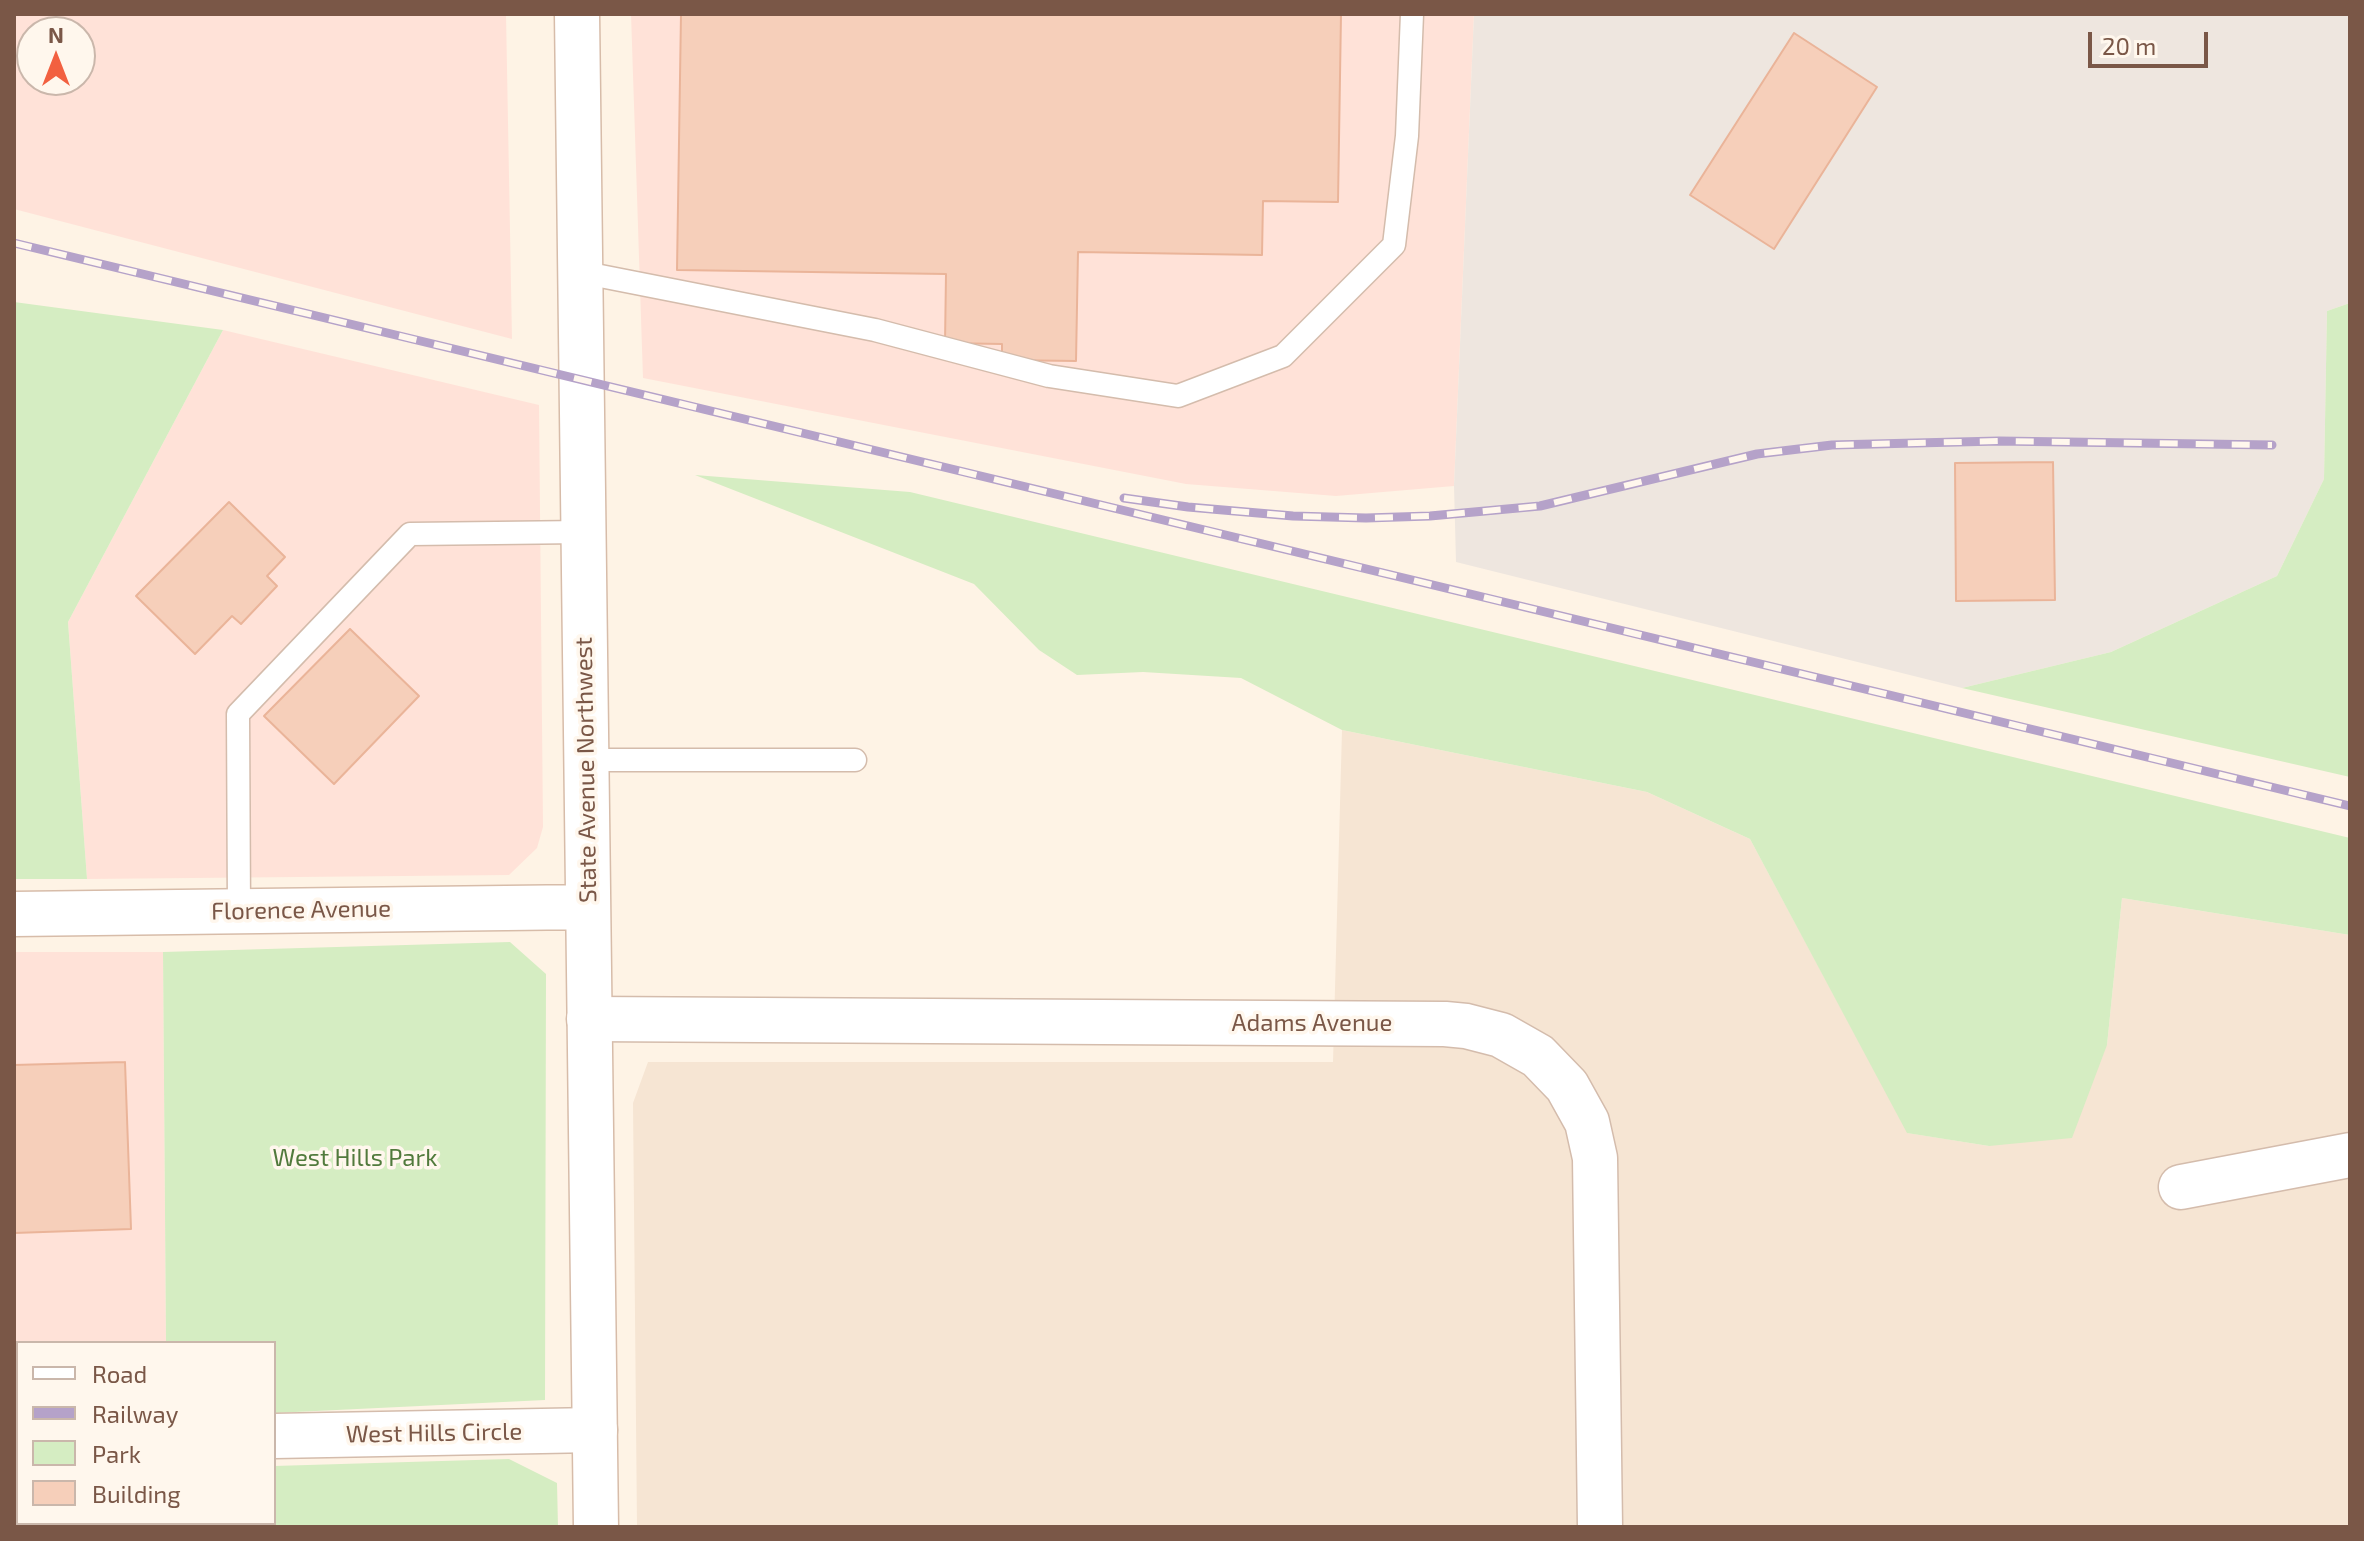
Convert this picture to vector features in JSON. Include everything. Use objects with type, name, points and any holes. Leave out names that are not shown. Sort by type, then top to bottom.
[{"type":"street","name":"State Avenue Northwest","points":[[577,14],[596,1527]]},
{"type":"street","name":"Florence Avenue","points":[[14,914],[588,907]]},
{"type":"street","name":"Adams Avenue","points":[[589,1019],[1445,1024],[1501,1035],[1538,1056],[1567,1086],[1587,1122],[1595,1158],[1600,1527]]},
{"type":"street","points":[[2181,1187],[2350,1155]]},
{"type":"street","name":"West Hills Circle","points":[[276,1436],[595,1430]]},
{"type":"lane","points":[[580,272],[875,330],[1049,376],[1178,396],[1283,356],[1394,245],[1407,136],[1412,14]]},
{"type":"lane","points":[[239,911],[238,714],[410,534],[583,532]]},
{"type":"lane","points":[[586,760],[855,760]]},
{"type":"shaded area","points":[[14,14],[506,14],[512,339],[14,209]]},
{"type":"shaded area","points":[[631,14],[1474,14],[1454,486],[1336,496],[1186,484],[643,378]]},
{"type":"shaded area","points":[[1474,14],[2350,14],[2350,303],[2327,311],[2324,479],[2277,576],[2111,652],[1962,688],[1456,562],[1454,486]]},
{"type":"shaded area","points":[[223,330],[539,405],[543,827],[537,848],[509,875],[87,879],[68,622]]},
{"type":"shaded area","points":[[1342,730],[1647,792],[1750,839],[1908,1133],[1989,1146],[2107,1045],[2122,898],[2350,935],[2350,1527],[637,1527],[633,1103],[648,1062],[1333,1062]]},
{"type":"shaded area","points":[[14,952],[163,952],[166,1341],[16,1341],[14,1408]]},
{"type":"green space","points":[[14,302],[223,330],[68,622],[87,879],[14,879]]},
{"type":"green space","points":[[2350,303],[2350,777],[1962,688],[2111,652],[2277,576],[2324,479],[2327,311]]},
{"type":"green space","points":[[695,475],[910,492],[2350,838],[2350,935],[2122,898],[2107,1045],[2072,1138],[1989,1146],[1907,1133],[1750,839],[1647,792],[1342,730],[1241,678],[1143,672],[1077,675],[1039,650],[974,584]]},
{"type":"green space","name":"West Hills Park","points":[[510,942],[546,974],[545,1400],[276,1413],[276,1341],[166,1341],[163,952]]},
{"type":"green space","points":[[509,1459],[557,1483],[558,1527],[14,1527],[16,1514],[16,1525],[276,1525],[276,1466]]},
{"type":"building","points":[[681,14],[1341,14],[1338,202],[1263,201],[1262,255],[1078,252],[1076,361],[1002,360],[1002,344],[945,343],[946,274],[677,270]]},
{"type":"building","points":[[1794,33],[1877,87],[1774,249],[1690,195]]},
{"type":"building","points":[[2053,462],[2055,600],[1956,601],[1955,463]]},
{"type":"building","points":[[229,502],[285,557],[267,576],[277,586],[241,624],[232,616],[195,654],[136,596]]},
{"type":"building","points":[[350,629],[419,696],[334,784],[264,716]]},
{"type":"building","points":[[125,1062],[131,1229],[14,1233],[14,1065]]},
{"type":"railway","points":[[14,243],[2350,806]]},
{"type":"railway","points":[[1124,498],[1293,516],[1430,516],[1540,506],[1757,454],[1832,445],[1999,441],[2272,445]]}]
